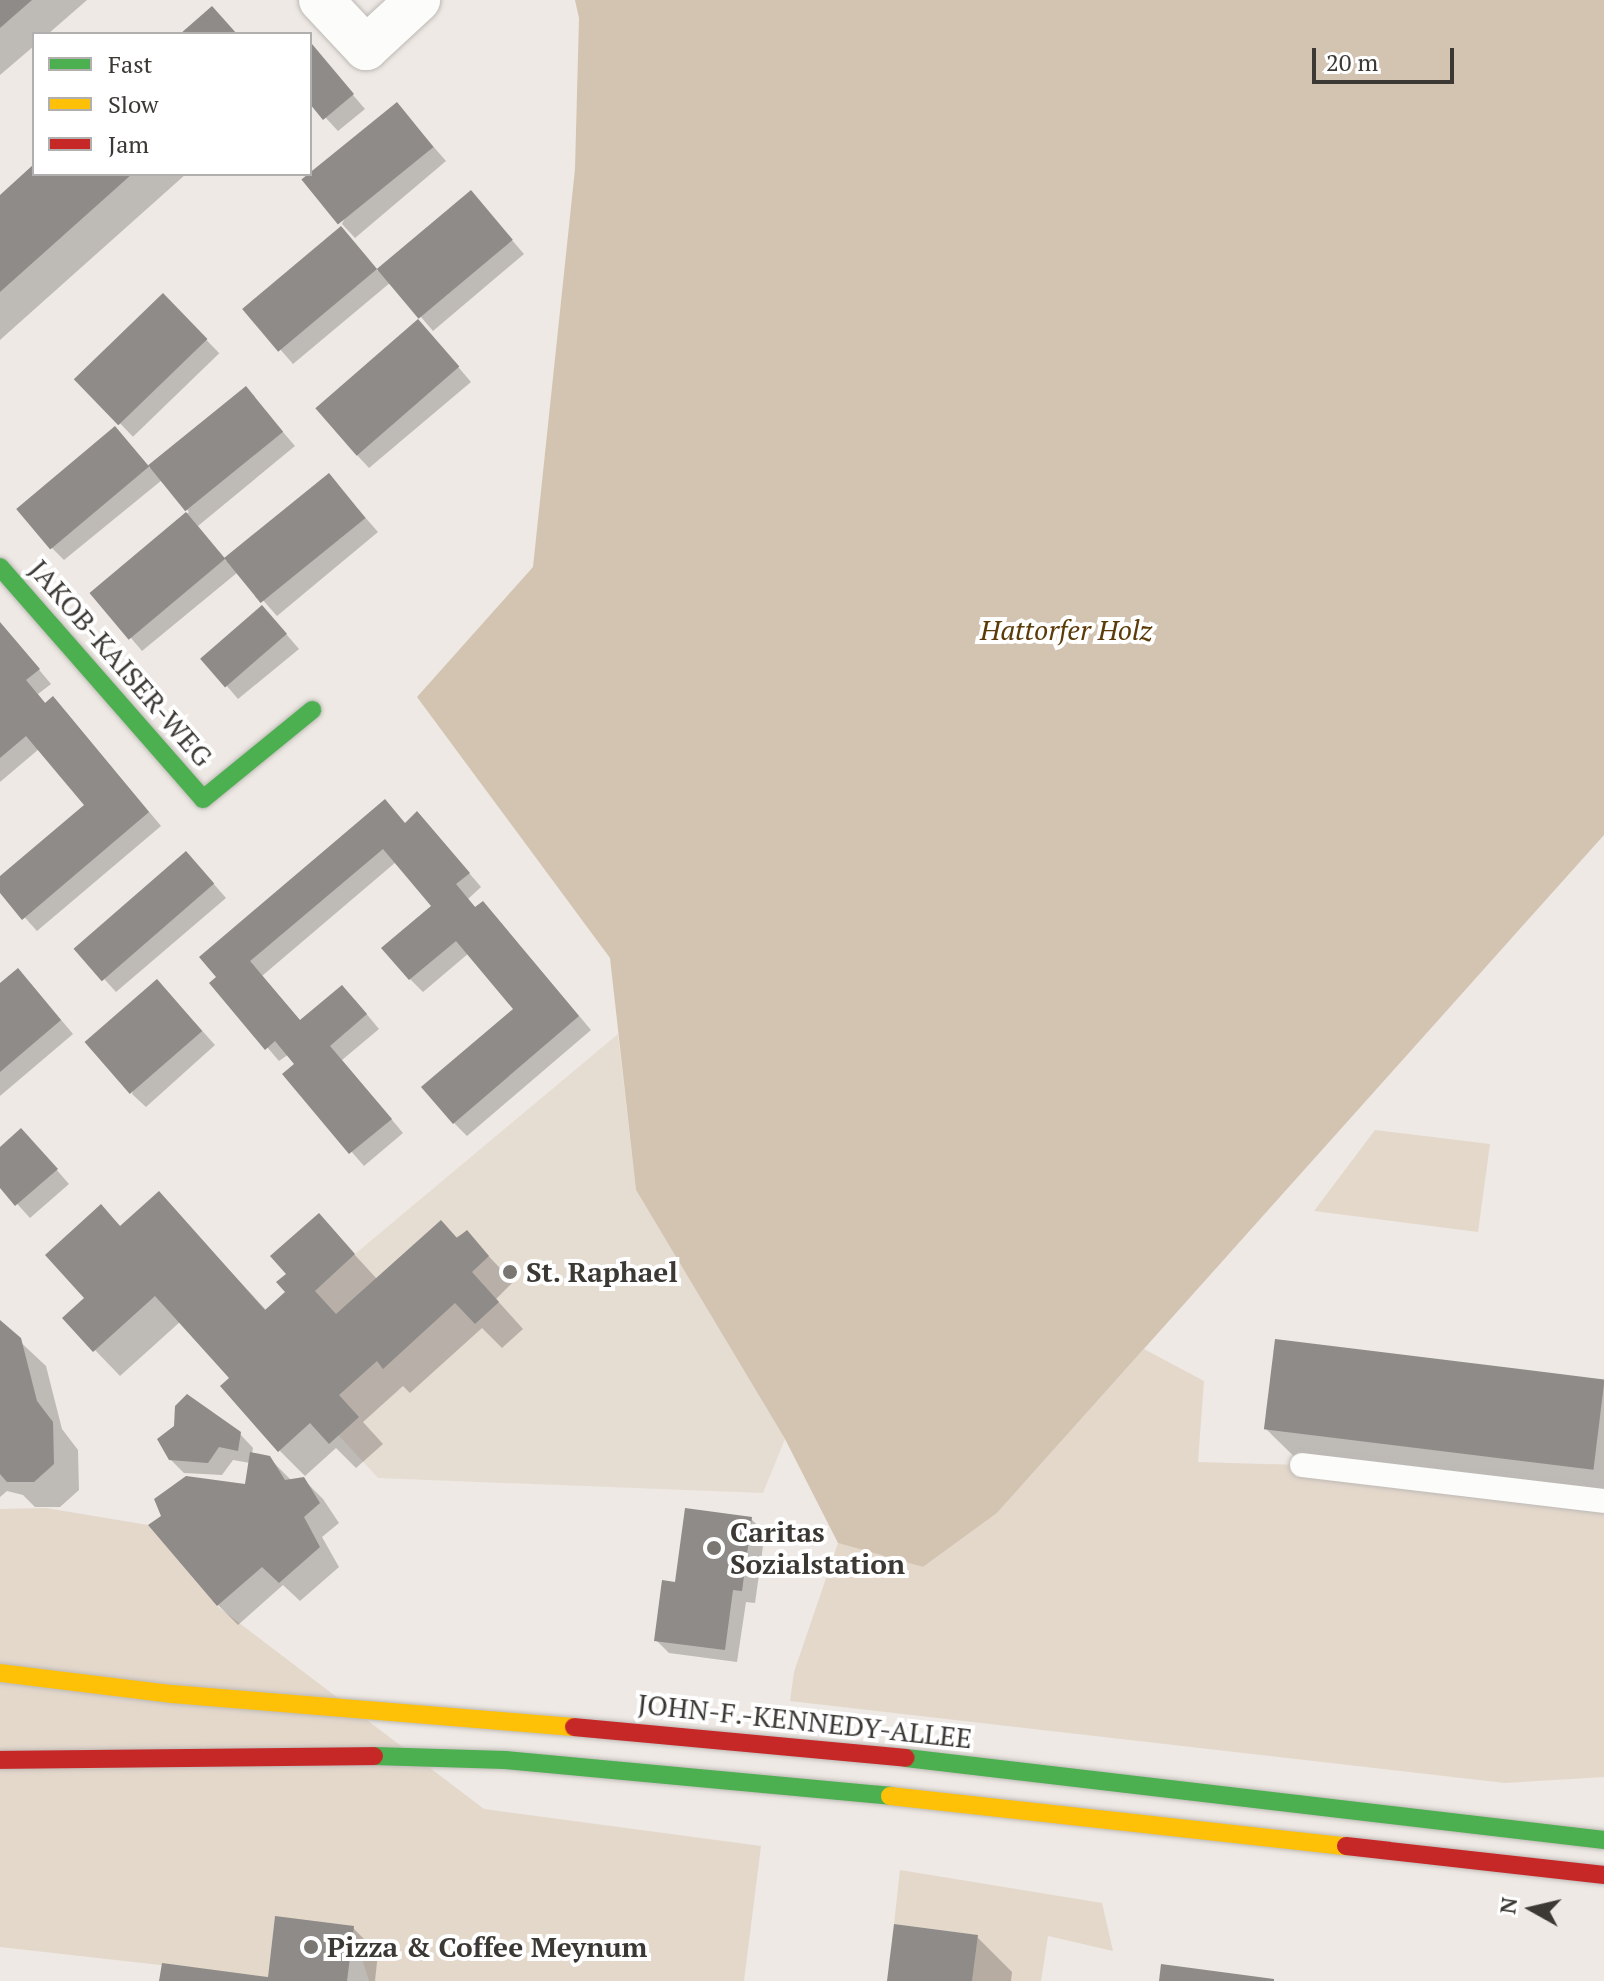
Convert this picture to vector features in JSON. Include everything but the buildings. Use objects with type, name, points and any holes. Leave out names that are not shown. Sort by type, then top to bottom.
[{"type":"street","points":[[321,0],[366,48],[418,0]]},
{"type":"street","name":"JAKOB-KAISER-WEG","points":[[0,567],[203,799],[312,710]]},
{"type":"street","name":"JOHN-F.-KENNEDY-ALLEE","points":[[0,1673],[172,1694],[832,1749],[1604,1840]]},
{"type":"street","points":[[0,1760],[316,1754],[505,1760],[831,1789],[1604,1875]]},
{"type":"lane","points":[[1302,1465],[1604,1501]]},
{"type":"lane","points":[[831,1789],[832,1749]]},
{"type":"shaded area","name":"St. Raphael","points":[[618,1034],[636,1190],[785,1439],[763,1493],[378,1478],[256,1346],[355,1254]]},
{"type":"shaded area","points":[[1375,1130],[1490,1144],[1478,1232],[1314,1211]]},
{"type":"shaded area","points":[[1144,1349],[1204,1381],[1198,1462],[1302,1465],[1604,1501],[1604,1777],[1505,1783],[790,1701],[794,1672],[838,1543],[923,1567],[997,1513]]},
{"type":"shaded area","points":[[46,1508],[148,1525],[217,1606],[484,1809],[761,1846],[744,1981],[369,1981],[353,1931],[275,1916],[268,1977],[0,1947],[0,1509]]},
{"type":"shaded area","points":[[900,1870],[1102,1903],[1113,1951],[1048,1936],[1041,1981],[972,1981],[978,1935],[894,1924]]},
{"type":"green space","name":"Hattorfer Holz","points":[[575,0],[1604,0],[1604,835],[997,1513],[923,1567],[838,1543],[785,1439],[636,1190],[610,958],[417,697],[533,567],[575,169],[579,18]]},
{"type":"traffic: fast","points":[[0,567],[203,799],[312,710]]},
{"type":"traffic: fast","points":[[374,1756],[505,1760],[890,1796]]},
{"type":"traffic: fast","points":[[906,1758],[1604,1840]]},
{"type":"traffic: slow","points":[[0,1673],[172,1694],[574,1727]]},
{"type":"traffic: slow","points":[[890,1796],[1346,1846]]},
{"type":"traffic: jam","points":[[574,1727],[906,1758]]},
{"type":"traffic: jam","points":[[0,1760],[374,1756]]},
{"type":"traffic: jam","points":[[1346,1846],[1604,1875]]},
{"type":"place","name":"St. Raphael","points":[[510,1272]]},
{"type":"place","name":"Caritas Sozialstation","points":[[714,1548]]},
{"type":"place","name":"Pizza & Coffee Meynum","points":[[311,1947]]}]
